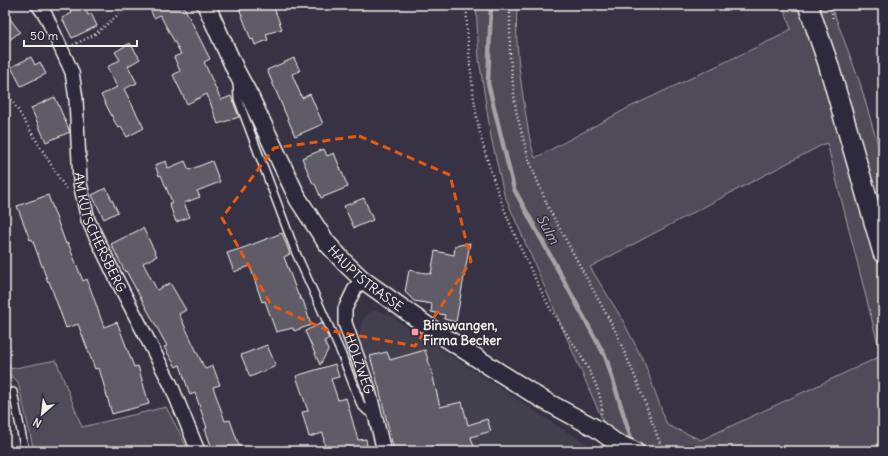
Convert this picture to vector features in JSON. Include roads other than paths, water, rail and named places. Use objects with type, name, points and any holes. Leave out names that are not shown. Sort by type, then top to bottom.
[{"type":"main road","points":[[808,5],[828,64],[883,253]]},
{"type":"street","name":"AM KUTSCHERSBERG","points":[[38,5],[46,16],[72,72],[76,99],[80,183],[88,220],[171,385],[198,451]]},
{"type":"street","name":"HAUPTSTRASSE","points":[[206,5],[298,199],[326,242],[363,280],[426,325],[540,398],[597,429],[615,442],[634,451]]},
{"type":"street","name":"HOLZWEG","points":[[363,280],[355,288],[345,309],[345,323],[368,387],[384,451]]},
{"type":"lane","points":[[236,71],[238,99],[296,253],[341,353],[361,405],[367,411],[376,416]]},
{"type":"lane","points":[[12,392],[25,451]]},
{"type":"waterway","name":"Sulm","points":[[491,5],[488,83],[514,189],[606,358],[633,445]]},
{"type":"place","name":"Binswangen, Firma Becker","points":[[415,332]]}]
